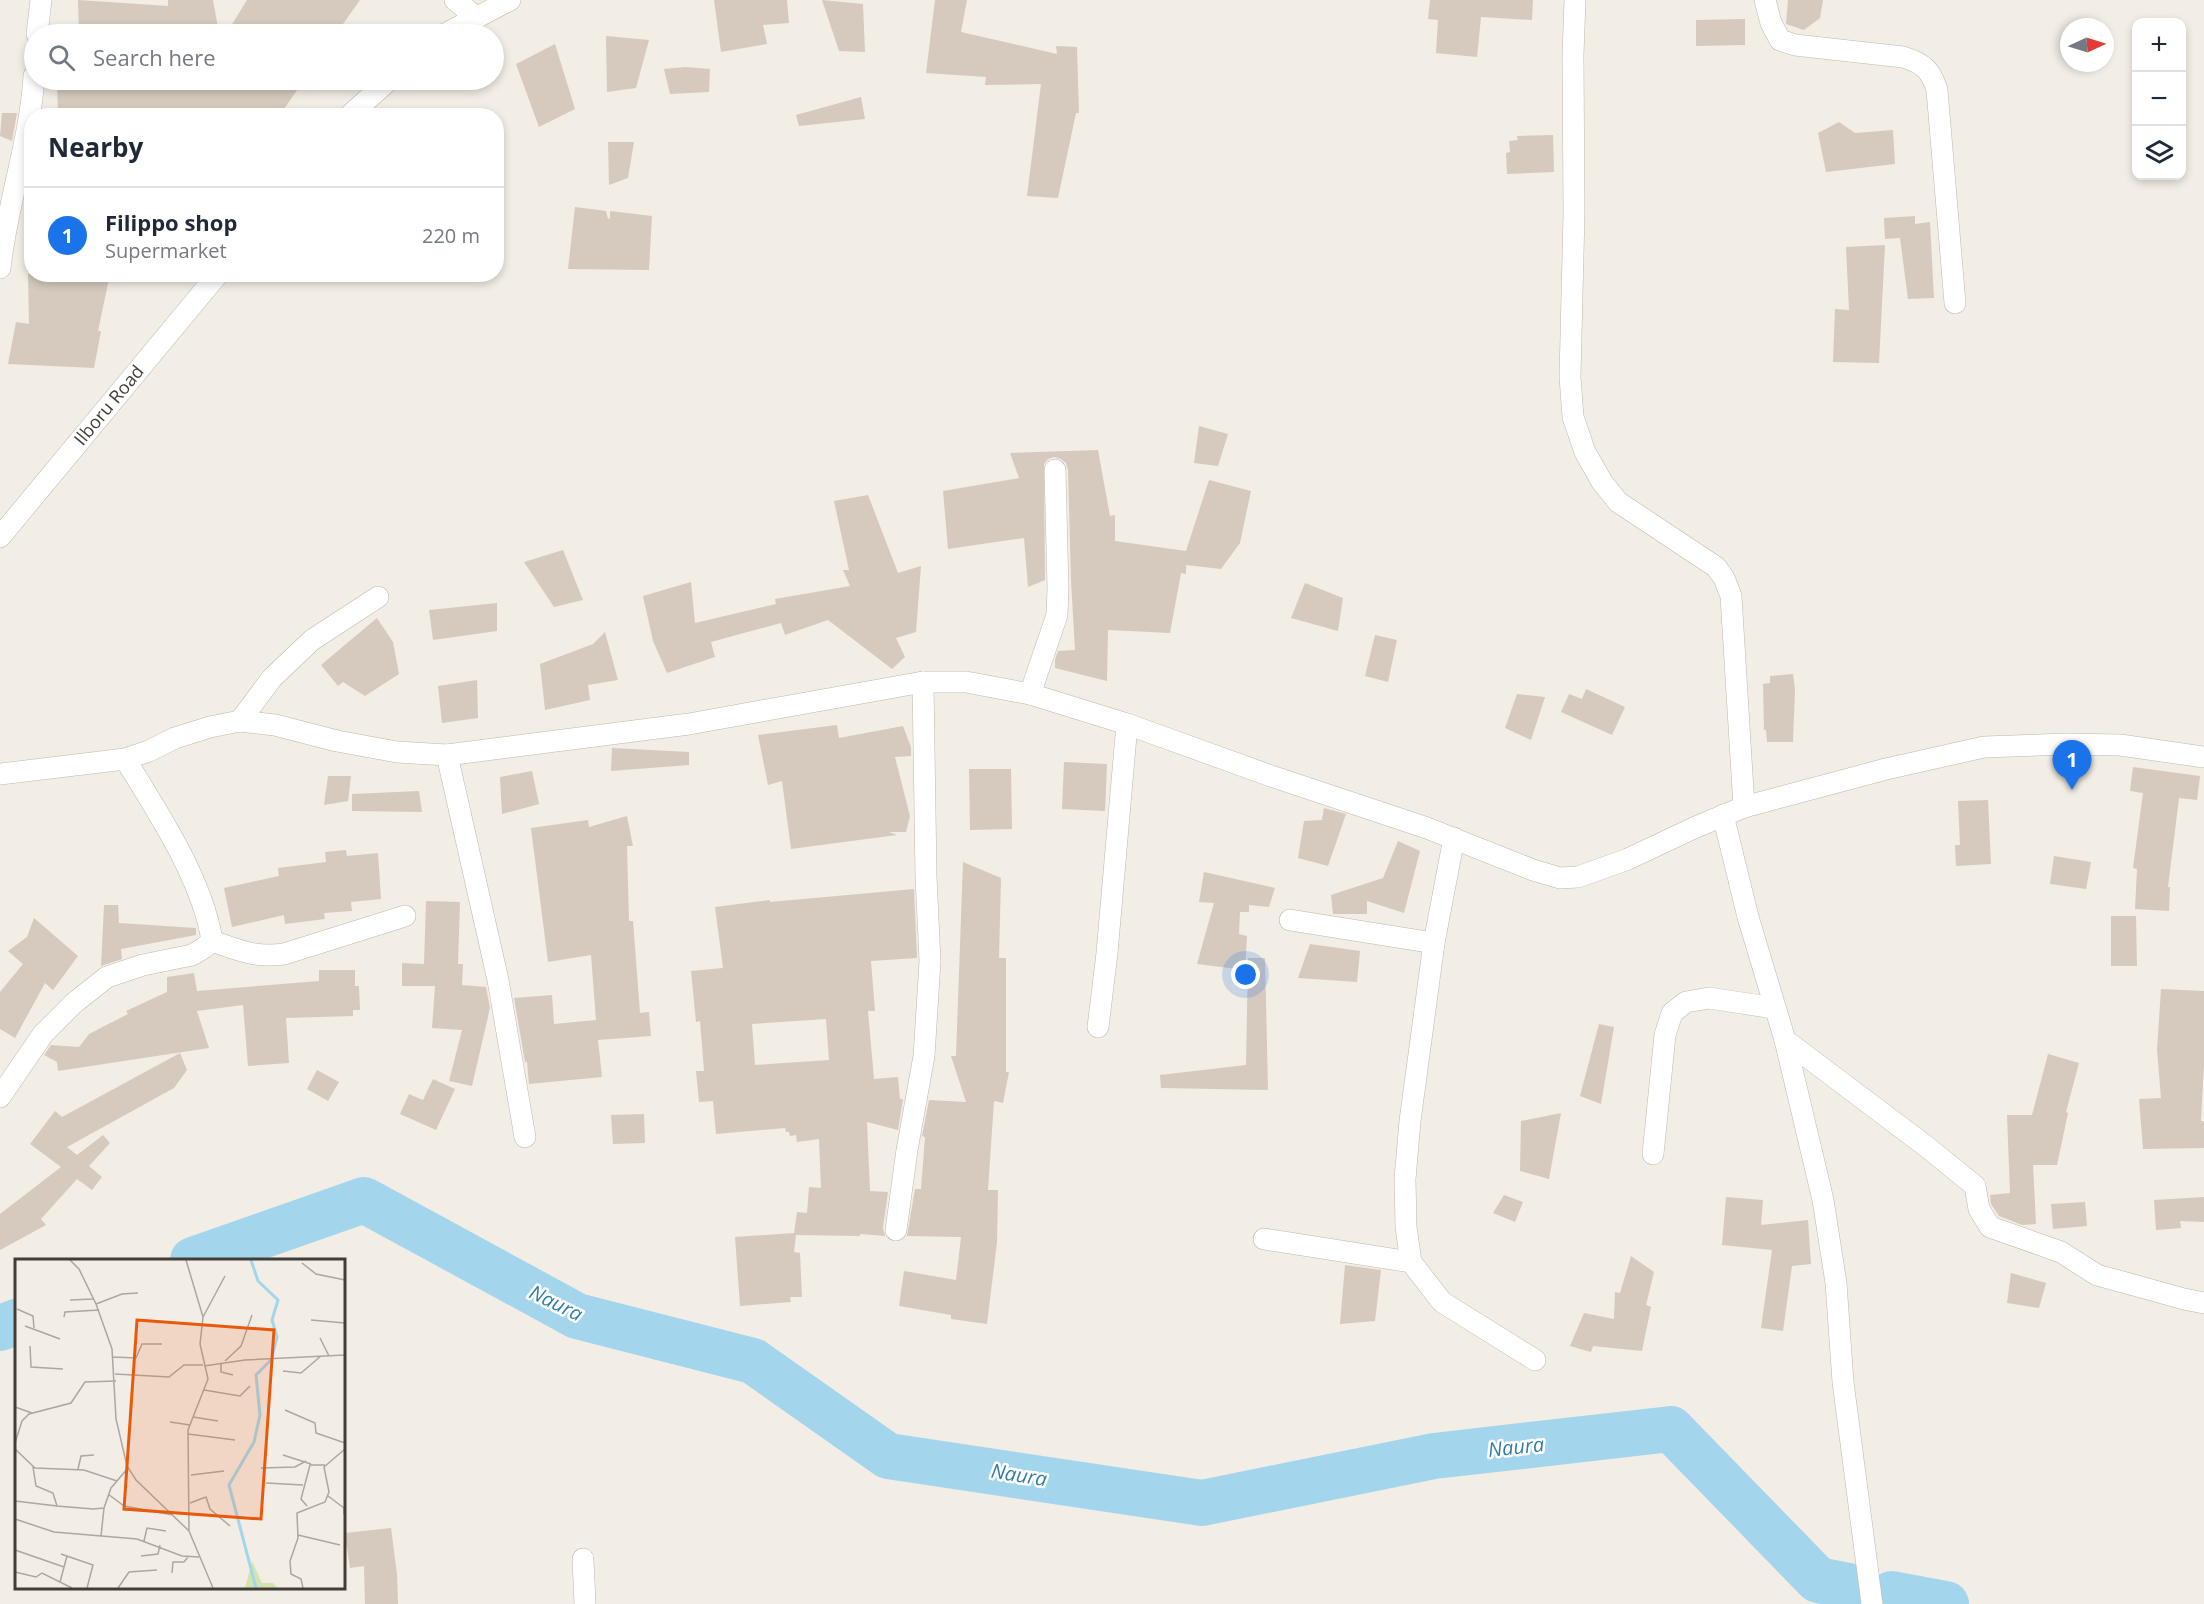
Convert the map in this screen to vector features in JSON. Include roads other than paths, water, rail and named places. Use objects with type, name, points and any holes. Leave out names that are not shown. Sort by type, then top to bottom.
[{"type":"street","points":[[38,24],[41,0]]},
{"type":"street","points":[[455,0],[477,18]]},
{"type":"street","points":[[465,24],[510,0]]},
{"type":"street","points":[[1575,0],[1574,214],[1570,376],[1573,417],[1586,452],[1602,482],[1618,502],[1716,567],[1724,578],[1731,596],[1744,807]]},
{"type":"street","points":[[1765,0],[1771,23],[1780,40],[1795,45],[1903,57],[1917,61],[1926,67],[1933,77],[1937,90],[1955,303]]},
{"type":"street","points":[[30,108],[32,90]]},
{"type":"street","points":[[358,108],[378,90]]},
{"type":"street","points":[[0,268],[4,232],[24,149]]},
{"type":"street","name":"Ilboru Road","points":[[0,537],[211,282]]},
{"type":"street","points":[[1030,694],[1057,615],[1055,470]]},
{"type":"street","points":[[240,721],[272,678],[312,640],[378,597]]},
{"type":"street","points":[[0,774],[125,759],[149,751],[175,738],[240,721],[275,725],[338,741],[397,752],[447,755],[689,723],[923,682],[966,682],[1030,694],[1127,724],[1454,838],[1533,870],[1560,878],[1578,877],[1628,859],[1744,807],[1886,769],[1984,747],[2120,745],[2204,757]]},
{"type":"street","points":[[896,1230],[907,1150],[924,1056],[930,961],[926,877],[923,682]]},
{"type":"street","points":[[1098,1026],[1107,953],[1127,724]]},
{"type":"street","points":[[447,755],[498,980],[525,1137]]},
{"type":"street","points":[[125,759],[165,825],[190,875],[209,921],[212,941]]},
{"type":"street","points":[[1723,815],[1748,917],[1785,1040],[1823,1200],[1835,1273],[1843,1382],[1872,1604]]},
{"type":"street","points":[[1454,838],[1434,943],[1417,1057],[1405,1179],[1406,1227],[1411,1262],[1442,1302],[1535,1360]]},
{"type":"street","points":[[212,941],[265,957],[284,954],[405,916]]},
{"type":"street","points":[[1290,920],[1434,943]]},
{"type":"street","points":[[0,1097],[43,1034],[107,977],[142,965],[192,955],[212,941]]},
{"type":"street","points":[[1653,1154],[1665,1035],[1672,1013],[1686,1002],[1708,998],[1774,1008]]},
{"type":"street","points":[[1785,1040],[1975,1186],[1979,1209],[1990,1227],[2061,1252],[2097,1275],[2204,1303]]},
{"type":"street","points":[[1264,1239],[1411,1262]]},
{"type":"street","points":[[584,1559],[585,1604]]},
{"type":"waterway","name":"Naura","points":[[196,1259],[364,1200],[577,1316],[753,1361],[888,1456],[1202,1503],[1434,1456],[1671,1429],[1818,1580],[1849,1586]]},
{"type":"waterway","name":"Naura","points":[[0,1328],[15,1322]]},
{"type":"waterway","name":"Naura","points":[[1892,1594],[1946,1604]]},
{"type":"place","name":"Filippo shop","points":[[2072,790]]}]
